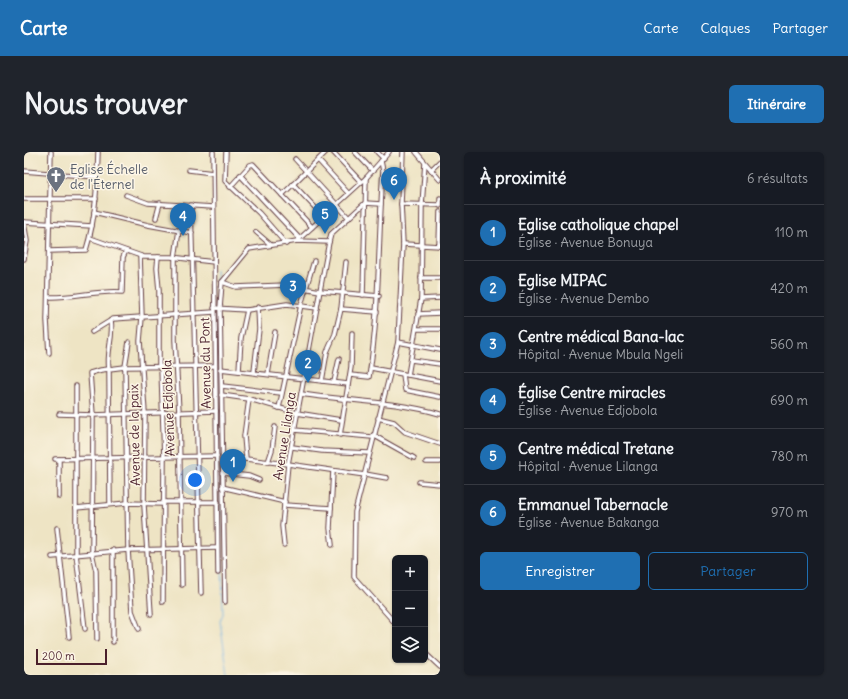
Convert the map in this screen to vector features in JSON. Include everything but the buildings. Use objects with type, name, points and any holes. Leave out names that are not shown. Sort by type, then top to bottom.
[{"type":"street","points":[[49,353],[49,223],[52,152]]},
{"type":"street","points":[[49,251],[86,250],[90,238],[96,198],[98,152]]},
{"type":"street","name":"Avenue du Pont","points":[[213,152],[214,262],[217,309],[216,411],[218,573]]},
{"type":"street","points":[[226,152],[225,182],[259,213],[286,244]]},
{"type":"street","points":[[282,195],[326,152]]},
{"type":"street","points":[[333,152],[361,182]]},
{"type":"street","points":[[354,152],[373,171]]},
{"type":"street","points":[[350,375],[369,377],[371,368],[378,296],[383,171],[382,160],[377,152]]},
{"type":"street","points":[[225,602],[222,487],[222,386],[217,368],[217,309],[222,282],[249,249],[286,244],[298,239],[366,178],[389,152]]},
{"type":"street","points":[[392,620],[354,577],[354,512],[398,342],[403,244],[401,204],[403,152]]},
{"type":"street","points":[[416,152],[440,180]]},
{"type":"street","points":[[295,159],[305,172],[349,218]]},
{"type":"street","points":[[318,160],[348,193]]},
{"type":"street","points":[[431,170],[440,161]]},
{"type":"street","points":[[408,375],[421,299],[420,278],[422,205],[425,163]]},
{"type":"street","points":[[230,187],[252,164],[312,227]]},
{"type":"street","points":[[189,170],[213,173]]},
{"type":"street","points":[[24,171],[97,176]]},
{"type":"street","points":[[240,175],[298,239],[329,242]]},
{"type":"street","points":[[363,295],[366,178]]},
{"type":"street","points":[[293,184],[323,216]]},
{"type":"street","points":[[126,195],[138,200],[213,207]]},
{"type":"street","points":[[24,199],[96,198]]},
{"type":"street","points":[[401,204],[440,206],[440,198]]},
{"type":"street","points":[[156,218],[160,203]]},
{"type":"street","points":[[365,204],[381,204]]},
{"type":"street","name":"Avenue Lilanga","points":[[284,545],[282,526],[288,464],[329,242],[331,234],[365,204]]},
{"type":"street","points":[[191,205],[201,593]]},
{"type":"street","points":[[94,212],[192,233]]},
{"type":"street","points":[[403,244],[440,246],[440,212]]},
{"type":"street","points":[[24,259],[27,241],[24,222],[92,226]]},
{"type":"street","name":"Avenue Edjobola","points":[[179,230],[174,258],[181,458],[182,585]]},
{"type":"street","points":[[256,232],[271,245]]},
{"type":"street","points":[[90,238],[140,256],[214,262]]},
{"type":"street","points":[[48,298],[122,292],[123,257],[126,251]]},
{"type":"street","name":"Avenue de la paix","points":[[140,256],[142,317],[140,341],[145,413],[144,505],[151,614]]},
{"type":"street","points":[[158,258],[158,316],[164,458],[163,503],[165,550],[163,602]]},
{"type":"street","points":[[279,408],[284,375],[301,305],[314,261]]},
{"type":"street","points":[[322,381],[327,352],[341,309],[346,262]]},
{"type":"street","points":[[420,278],[440,278]]},
{"type":"street","points":[[222,282],[233,286],[243,287],[287,285],[320,291],[378,296]]},
{"type":"street","points":[[421,299],[440,298]]},
{"type":"street","points":[[92,332],[114,318],[193,314],[217,309],[247,310],[258,307],[287,304],[317,308]]},
{"type":"street","points":[[254,372],[258,330],[258,307]]},
{"type":"street","points":[[341,309],[377,312]]},
{"type":"street","points":[[239,371],[241,338],[247,310]]},
{"type":"street","points":[[418,314],[440,313]]},
{"type":"street","points":[[110,504],[110,414],[109,369],[107,358],[112,330],[111,320]]},
{"type":"street","points":[[417,329],[440,329]]},
{"type":"street","points":[[268,374],[275,332]]},
{"type":"street","points":[[340,435],[341,420],[350,375],[352,333]]},
{"type":"street","points":[[130,342],[126,367],[128,550],[132,611],[138,629]]},
{"type":"street","points":[[398,342],[440,350]]},
{"type":"street","points":[[334,382],[339,359]]},
{"type":"street","points":[[411,360],[440,364]]},
{"type":"street","points":[[96,639],[96,571],[92,553],[93,415],[90,373],[126,367],[194,367],[284,375],[348,384]]},
{"type":"street","points":[[371,368],[440,381]]},
{"type":"street","points":[[403,374],[405,390],[440,397]]},
{"type":"street","points":[[76,386],[76,554],[85,629]]},
{"type":"street","points":[[222,386],[281,393]]},
{"type":"street","points":[[301,394],[382,403],[422,409],[440,414]]},
{"type":"street","points":[[221,395],[249,399],[279,408],[341,420]]},
{"type":"street","points":[[246,459],[244,436],[249,399]]},
{"type":"street","points":[[59,414],[93,415],[216,411]]},
{"type":"street","points":[[378,418],[394,422],[405,432],[440,444]]},
{"type":"street","points":[[268,462],[272,450],[275,427]]},
{"type":"street","points":[[294,430],[340,435],[373,436],[414,458]]},
{"type":"street","points":[[292,447],[322,451],[370,453]]},
{"type":"street","points":[[223,455],[387,478]]},
{"type":"street","points":[[58,496],[57,459],[92,460],[217,456]]},
{"type":"street","points":[[426,462],[440,462]]},
{"type":"street","points":[[332,545],[330,528],[333,471]]},
{"type":"street","points":[[222,473],[248,476],[259,480]]},
{"type":"street","points":[[419,482],[440,484]]},
{"type":"street","points":[[222,487],[285,503],[331,508]]},
{"type":"street","points":[[76,508],[110,504],[144,505],[181,502],[218,502]]},
{"type":"street","points":[[57,528],[69,637]]},
{"type":"street","points":[[52,557],[113,550],[217,548]]},
{"type":"street","points":[[113,550],[114,642]]},
{"type":"street","points":[[428,656],[440,667]]},
{"type":"waterway","points":[[216,269],[223,614],[220,621],[228,675]]},
{"type":"place","name":"Eglise Échelle de l'Éternel","points":[[56,193]]},
{"type":"place","name":"Emmanuel Tabernacle","points":[[394,200]]},
{"type":"place","name":"Centre médical Tretane","points":[[325,234]]},
{"type":"place","name":"Église Centre miracles","points":[[183,236]]},
{"type":"place","name":"Centre médical Bana-lac","points":[[293,306]]},
{"type":"place","name":"Eglise MIPAC","points":[[308,383]]},
{"type":"place","name":"Eglise catholique chapel","points":[[233,482]]}]
